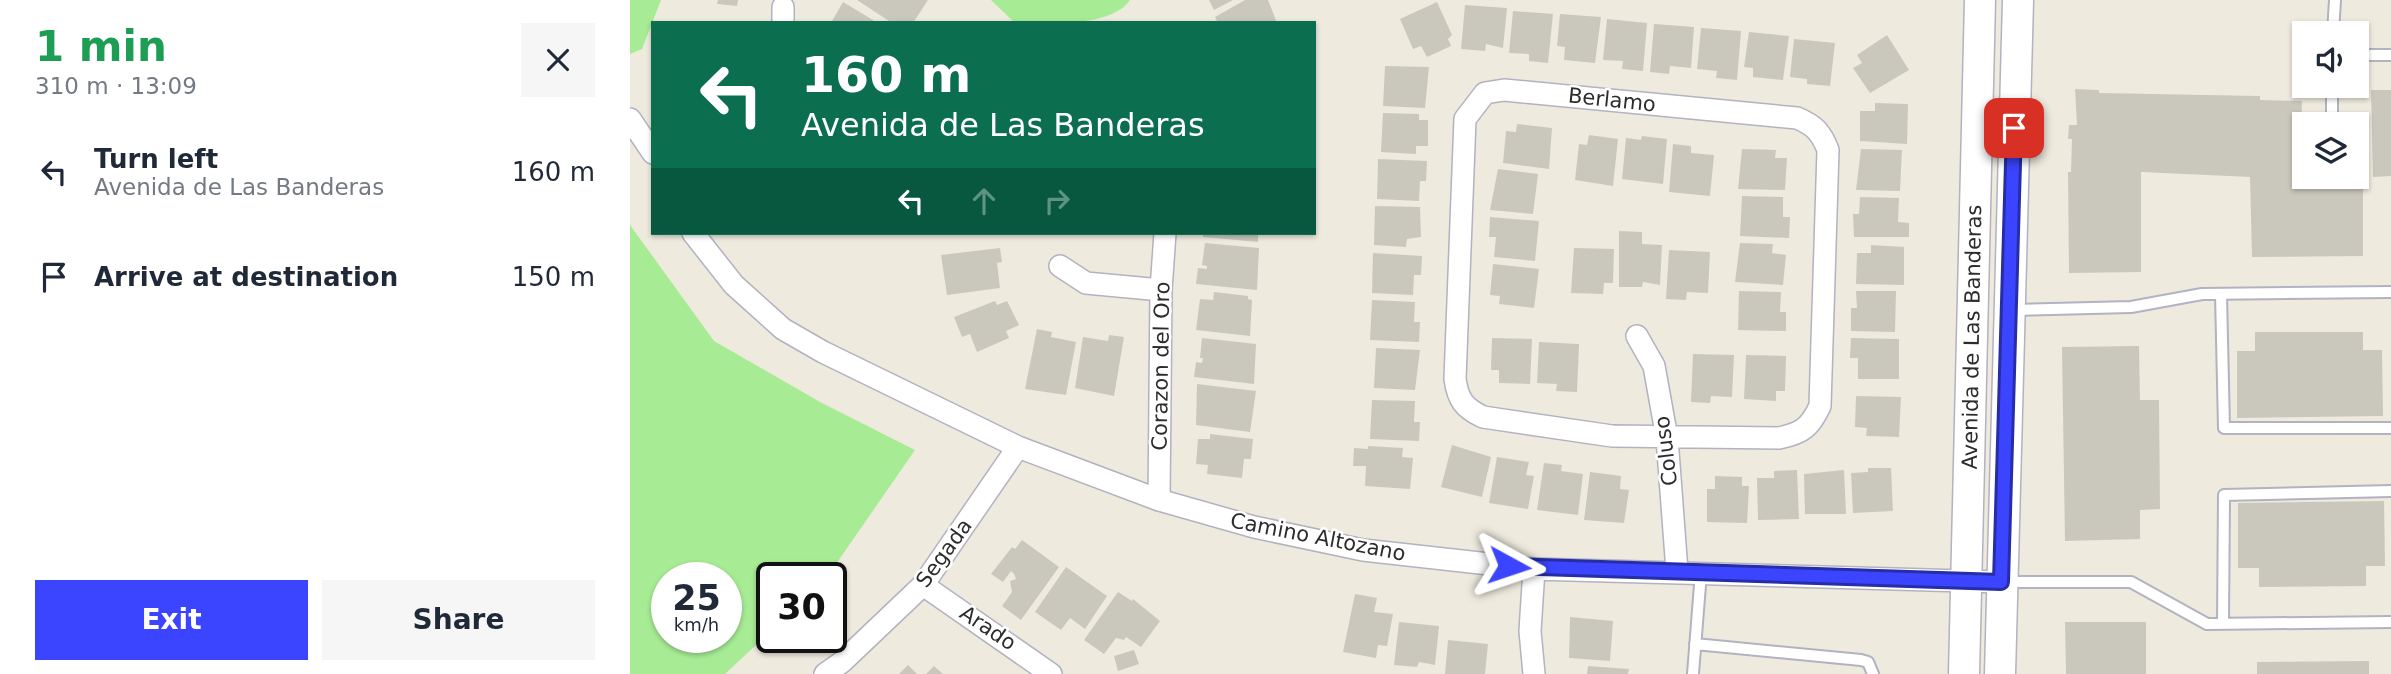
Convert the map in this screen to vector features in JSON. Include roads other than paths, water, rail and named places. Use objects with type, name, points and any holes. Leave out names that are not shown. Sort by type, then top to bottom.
[{"type":"main road","name":"Avenida de Las Banderas","points":[[1964,674],[1980,0]]},
{"type":"main road","name":"Avenida de Las Banderas","points":[[2000,674],[2018,0]]},
{"type":"street","name":"Berlamo","points":[[1504,90],[1797,118],[1813,124],[1823,137],[1828,150],[1820,406],[1812,424],[1800,434],[1779,438],[1667,438],[1612,436],[1483,416],[1467,409],[1458,397],[1455,379],[1465,119],[1485,93],[1504,90]]},
{"type":"street","points":[[630,119],[651,150]]},
{"type":"street","name":"Camino Altozano","points":[[695,235],[734,285],[783,329],[823,352],[1018,447],[1159,500],[1254,527],[1363,550],[1534,569],[2001,582]]},
{"type":"street","name":"Corazon del Oro","points":[[1159,500],[1161,290],[1165,235]]},
{"type":"street","points":[[1060,266],[1086,283],[1161,290]]},
{"type":"street","name":"Coluso","points":[[1637,336],[1654,366],[1667,438],[1677,571]]},
{"type":"street","name":"Segada","points":[[825,674],[842,662],[923,585],[1018,447]]},
{"type":"street","points":[[1534,569],[1530,631],[1534,674]]},
{"type":"street","name":"Arado","points":[[923,585],[1051,674]]},
{"type":"lane","points":[[2334,21],[2335,0]]},
{"type":"lane","points":[[2369,55],[2391,55]]},
{"type":"lane","points":[[2008,310],[2131,307],[2202,293],[2391,292]]},
{"type":"lane","points":[[2221,293],[2224,428],[2391,428]]},
{"type":"lane","points":[[2223,624],[2224,495],[2391,491]]},
{"type":"lane","points":[[1693,674],[1701,572]]},
{"type":"lane","name":"Camino Altozano","points":[[2001,582],[2131,582],[2207,624],[2391,622]]},
{"type":"lane","points":[[1696,644],[1861,660],[1868,662],[1873,674]]}]
